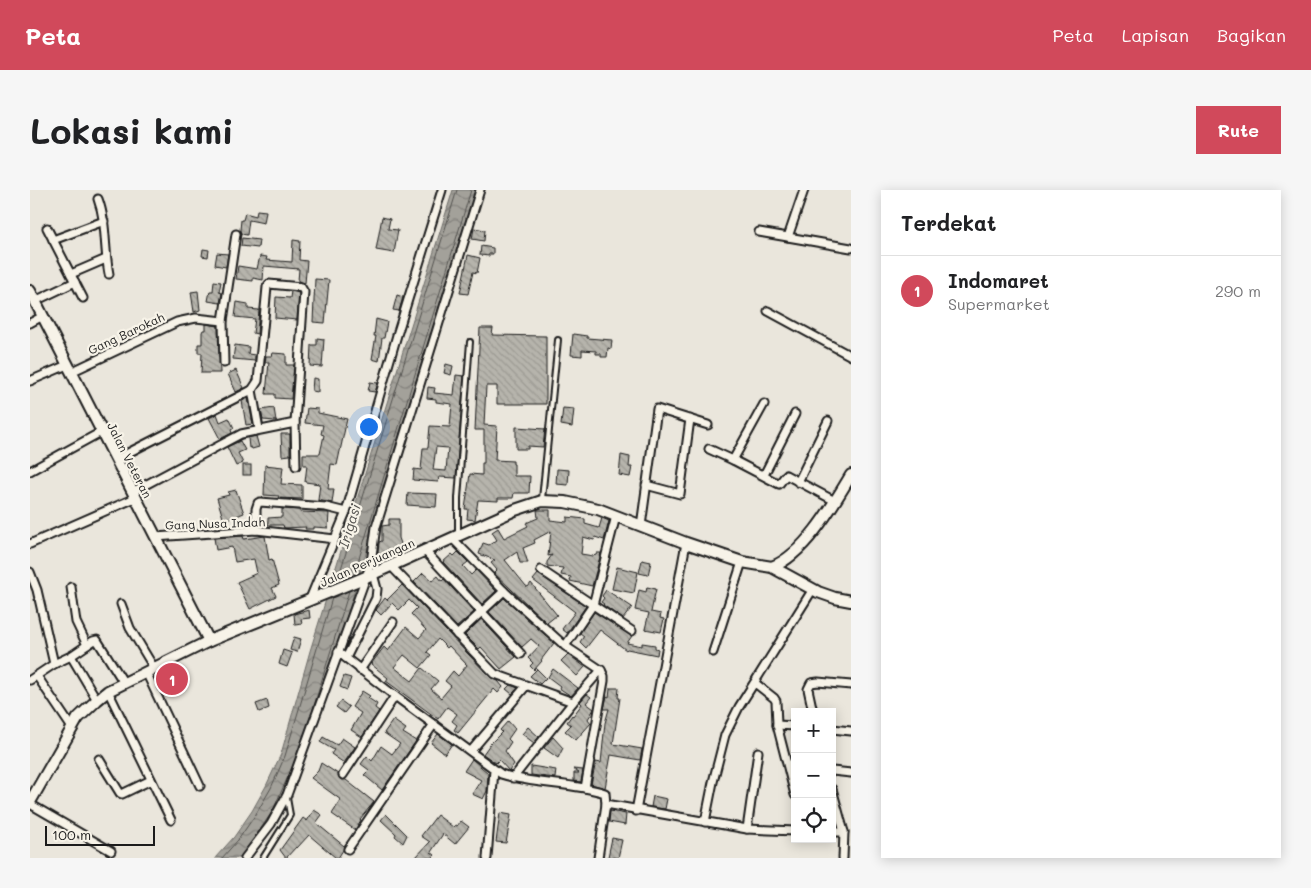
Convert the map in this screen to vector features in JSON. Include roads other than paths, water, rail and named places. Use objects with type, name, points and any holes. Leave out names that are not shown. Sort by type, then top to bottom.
[{"type":"main road","name":"Jalan Veteran","points":[[30,291],[209,641]]},
{"type":"main road","points":[[772,567],[791,557],[835,502],[851,475]]},
{"type":"main road","name":"Jalan Perjuangan","points":[[30,803],[78,718],[108,691],[209,641],[368,576],[515,510],[542,501],[565,502],[598,510],[742,562],[772,567],[813,589],[851,602]]},
{"type":"street","points":[[309,601],[346,512],[397,335],[442,190]]},
{"type":"street","points":[[245,858],[271,824],[287,796],[338,652],[368,576],[376,527],[480,190]]},
{"type":"street","points":[[788,237],[804,190]]},
{"type":"street","points":[[98,198],[104,221],[106,259],[109,274]]},
{"type":"street","points":[[53,240],[104,221]]},
{"type":"street","points":[[47,228],[83,298]]},
{"type":"street","points":[[759,232],[851,248]]},
{"type":"street","points":[[224,363],[223,321],[236,234]]},
{"type":"street","points":[[71,274],[106,259]]},
{"type":"street","points":[[35,301],[76,282]]},
{"type":"street","points":[[116,459],[252,390],[258,381],[267,285],[269,284],[301,287],[304,292],[295,423],[296,466]]},
{"type":"street","points":[[768,311],[851,356]]},
{"type":"street","points":[[30,323],[43,316]]},
{"type":"street","name":"Gang Barokah","points":[[30,381],[69,368],[176,322],[196,318],[223,321]]},
{"type":"street","points":[[252,390],[259,429]]},
{"type":"street","points":[[733,460],[764,404]]},
{"type":"street","points":[[641,526],[657,408],[708,425]]},
{"type":"street","points":[[764,475],[795,414]]},
{"type":"street","points":[[646,485],[680,494],[690,419]]},
{"type":"street","points":[[798,482],[828,421]]},
{"type":"street","points":[[30,544],[134,495],[241,434],[295,423]]},
{"type":"street","points":[[30,471],[101,432]]},
{"type":"street","points":[[709,449],[779,484],[786,475],[835,502]]},
{"type":"street","points":[[256,530],[256,509],[257,504],[260,502],[326,507],[346,512]]},
{"type":"street","points":[[565,646],[593,605],[616,516]]},
{"type":"street","name":"Gang Nusa Indah","points":[[155,537],[256,530],[335,539]]},
{"type":"street","points":[[455,537],[504,591],[565,646],[601,670],[604,681],[585,788]]},
{"type":"street","points":[[636,811],[686,543]]},
{"type":"street","points":[[424,550],[521,654]]},
{"type":"street","points":[[713,652],[742,562]]},
{"type":"street","points":[[391,566],[496,674],[573,702]]},
{"type":"street","points":[[541,570],[632,631]]},
{"type":"street","points":[[30,572],[37,590],[54,664]]},
{"type":"street","points":[[346,658],[376,598],[377,588],[368,576]]},
{"type":"street","points":[[71,587],[76,622],[87,645]]},
{"type":"street","points":[[705,822],[712,782],[725,735],[739,707],[813,589]]},
{"type":"street","points":[[457,635],[504,591]]},
{"type":"street","points":[[121,604],[200,786]]},
{"type":"street","points":[[360,670],[393,622]]},
{"type":"street","points":[[30,680],[97,640],[124,683]]},
{"type":"street","points":[[338,652],[494,770],[513,778],[585,788],[604,793],[606,804],[598,858]]},
{"type":"street","points":[[71,656],[97,700]]},
{"type":"street","points":[[513,778],[601,670]]},
{"type":"street","points":[[37,676],[72,728]]},
{"type":"street","points":[[755,683],[774,698],[776,702],[777,725],[791,779]]},
{"type":"street","points":[[812,708],[808,689],[811,683],[851,685]]},
{"type":"street","points":[[471,751],[526,686]]},
{"type":"street","points":[[108,691],[171,820]]},
{"type":"street","points":[[344,775],[395,696]]},
{"type":"street","points":[[348,849],[434,724]]},
{"type":"street","points":[[777,725],[791,726]]},
{"type":"street","points":[[836,729],[851,731]]},
{"type":"street","points":[[747,829],[758,752]]},
{"type":"street","points":[[98,759],[122,794],[151,780]]},
{"type":"street","points":[[488,858],[494,770]]},
{"type":"street","points":[[836,771],[851,773]]},
{"type":"street","points":[[835,798],[844,832],[843,858]]},
{"type":"street","points":[[30,803],[111,850]]},
{"type":"street","points":[[606,804],[636,811],[747,829],[791,831]]},
{"type":"street","points":[[836,832],[844,832]]},
{"type":"lane","points":[[542,501],[558,340]]},
{"type":"lane","points":[[455,537],[470,342]]},
{"type":"lane","points":[[264,858],[290,815],[287,796]]},
{"type":"water","name":"Irigasi","points":[[453,190],[477,190],[310,737],[286,795],[245,858],[215,858],[234,837],[252,811],[281,754],[310,651]]},
{"type":"place","name":"Indomaret","points":[[172,679]]}]
